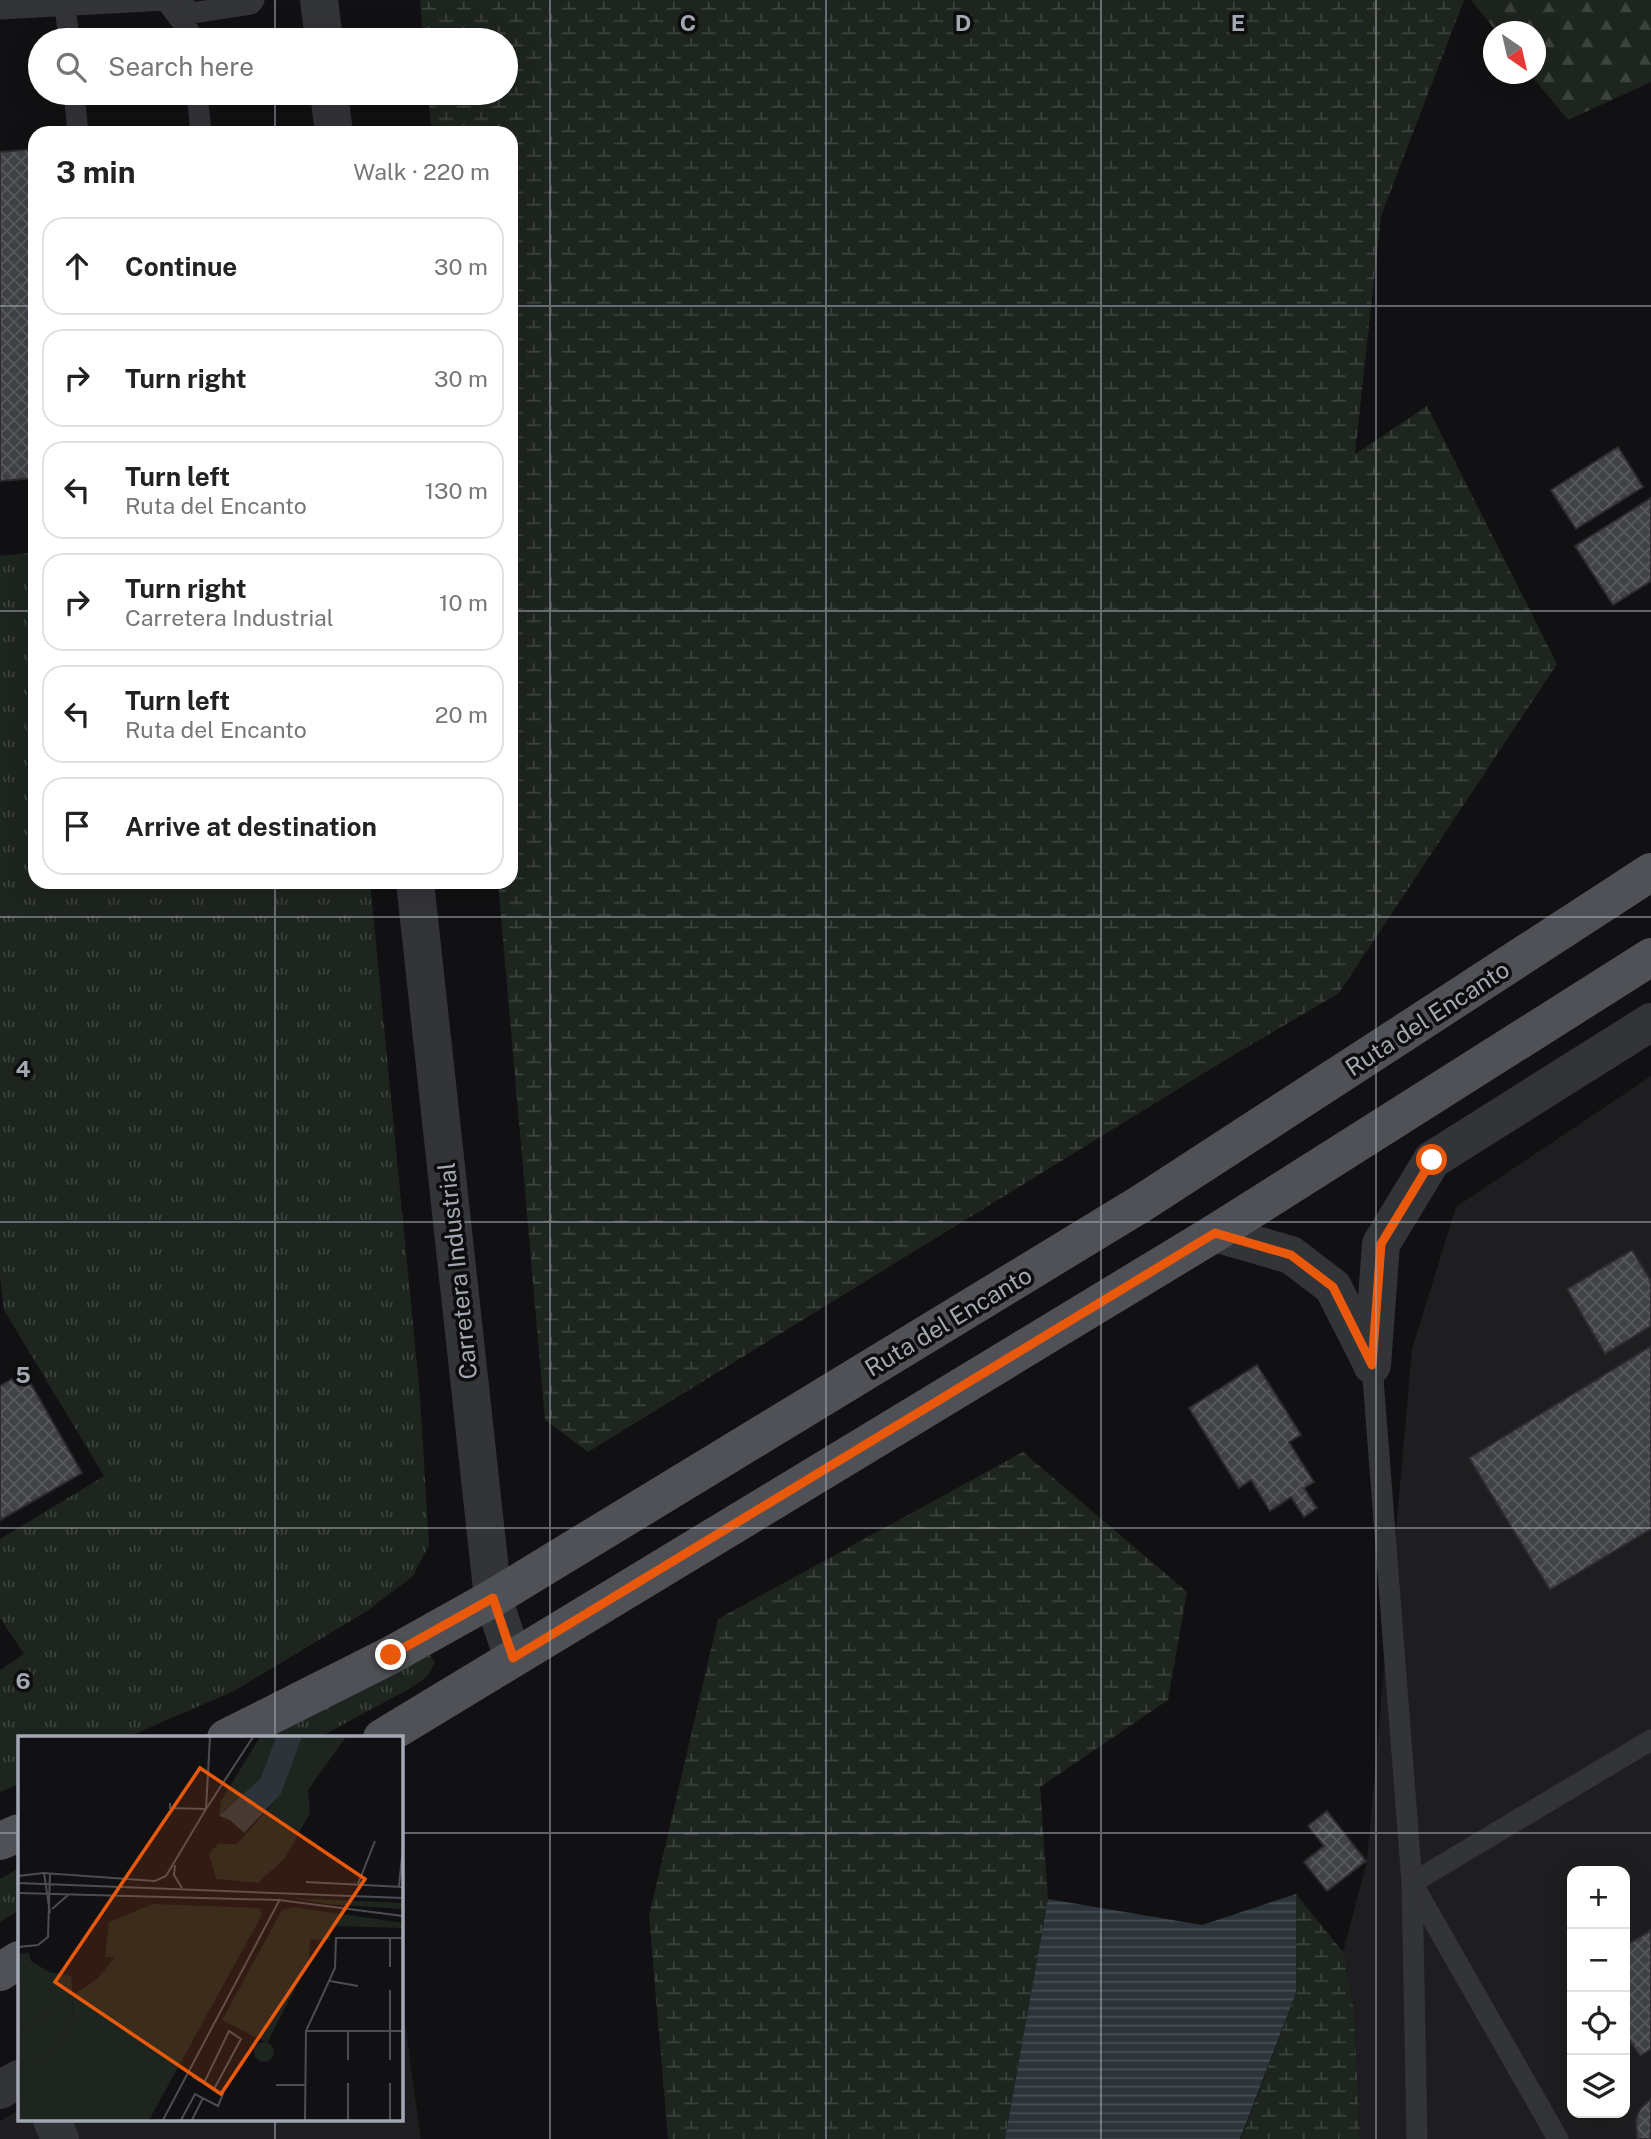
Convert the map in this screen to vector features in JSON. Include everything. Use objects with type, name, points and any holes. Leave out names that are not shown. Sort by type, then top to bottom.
[{"type":"main road","name":"Ruta del Encanto","points":[[230,1736],[391,1655],[493,1598],[1130,1210],[1651,872]]},
{"type":"main road","points":[[385,1736],[1215,1233],[1651,957]]},
{"type":"main road","points":[[0,1841],[18,1833]]},
{"type":"main road","points":[[0,1972],[18,1961]]},
{"type":"street","points":[[319,0],[322,28]]},
{"type":"street","points":[[330,105],[333,126]]},
{"type":"street","name":"Carretera Industrial","points":[[416,889],[493,1598],[513,1658]]},
{"type":"street","points":[[1372,1365],[1381,1244],[1432,1160],[1651,1022]]},
{"type":"street","points":[[1215,1233],[1291,1255],[1333,1287],[1372,1365]]},
{"type":"street","points":[[0,2090],[18,2080]]},
{"type":"street","points":[[53,2122],[60,2139]]},
{"type":"lane","points":[[0,9],[165,0],[186,28]]},
{"type":"lane","points":[[177,0],[192,13],[251,4],[254,0]]},
{"type":"lane","points":[[65,6],[68,28]]},
{"type":"lane","points":[[75,105],[77,126]]},
{"type":"lane","points":[[198,105],[200,126]]},
{"type":"lane","points":[[1372,1365],[1412,1883],[1417,2139]]},
{"type":"lane","points":[[1412,1883],[1651,1740]]},
{"type":"lane","points":[[1412,1883],[1558,2139]]},
{"type":"shaded area","points":[[1651,1076],[1651,2139],[1360,2139],[1354,2010],[1343,1952],[1367,1861],[1412,1349],[1456,1207]]},
{"type":"shaded area","points":[[1296,1894],[1296,1993],[1240,2139],[1005,2139],[1048,1899],[1202,1925]]},
{"type":"shaded area","points":[[402,2002],[421,2139],[0,2139],[0,2121],[18,2111],[18,2122],[402,2122]]},
{"type":"green space","points":[[420,0],[1464,0],[1381,216],[1355,454],[1427,406],[1557,664],[1339,993],[588,1452],[545,1420],[499,889],[518,889],[518,126],[431,126],[429,105],[518,105],[518,28],[422,28]]},
{"type":"green space","points":[[1471,0],[1651,0],[1651,82],[1568,120],[1538,84],[1546,84],[1546,21],[1488,21]]},
{"type":"green space","points":[[28,553],[28,889],[371,889],[420,1396],[429,1545],[413,1576],[367,1611],[234,1691],[130,1736],[18,1736],[18,1784],[0,1792],[0,1670],[24,1654],[0,1618],[0,1539],[104,1476],[4,1310],[0,1278],[0,556]]},
{"type":"green space","points":[[1023,1452],[1187,1592],[1168,1700],[1040,1787],[1048,1899],[1005,2139],[668,2139],[649,1916],[718,1619]]},
{"type":"green space","points":[[430,1655],[435,1662],[428,1676],[409,1689],[322,1736],[264,1736]]},
{"type":"green space","points":[[18,1869],[18,1911],[0,1922],[0,1879]]},
{"type":"green space","points":[[1296,1894],[1343,1952],[1354,2010],[1360,2139],[1241,2139],[1296,1993]]},
{"type":"building","points":[[28,150],[28,479],[0,481],[0,152]]},
{"type":"building","points":[[1618,447],[1643,487],[1576,529],[1551,490]]},
{"type":"building","points":[[1651,498],[1651,581],[1613,605],[1575,546]]},
{"type":"building","points":[[1632,1250],[1651,1281],[1651,1326],[1605,1354],[1567,1289]]},
{"type":"building","points":[[1651,1346],[1651,1529],[1550,1590],[1469,1458]]},
{"type":"building","points":[[1257,1365],[1301,1435],[1289,1442],[1314,1482],[1304,1488],[1317,1508],[1304,1517],[1291,1497],[1270,1511],[1251,1480],[1239,1488],[1189,1408]]},
{"type":"building","points":[[24,1372],[82,1473],[0,1520],[0,1386]]},
{"type":"building","points":[[1327,1811],[1366,1861],[1327,1891],[1304,1862],[1324,1846],[1308,1826]]},
{"type":"building","points":[[1651,1930],[1651,2049],[1640,2056],[1630,2041],[1630,1943]]},
{"type":"building","points":[[1651,2099],[1651,2139],[1637,2139],[1636,2119],[1640,2109]]},
{"type":"route","points":[[391,1655],[493,1598],[513,1658],[1215,1233],[1291,1255],[1333,1287],[1372,1365],[1381,1244],[1432,1160]]}]
